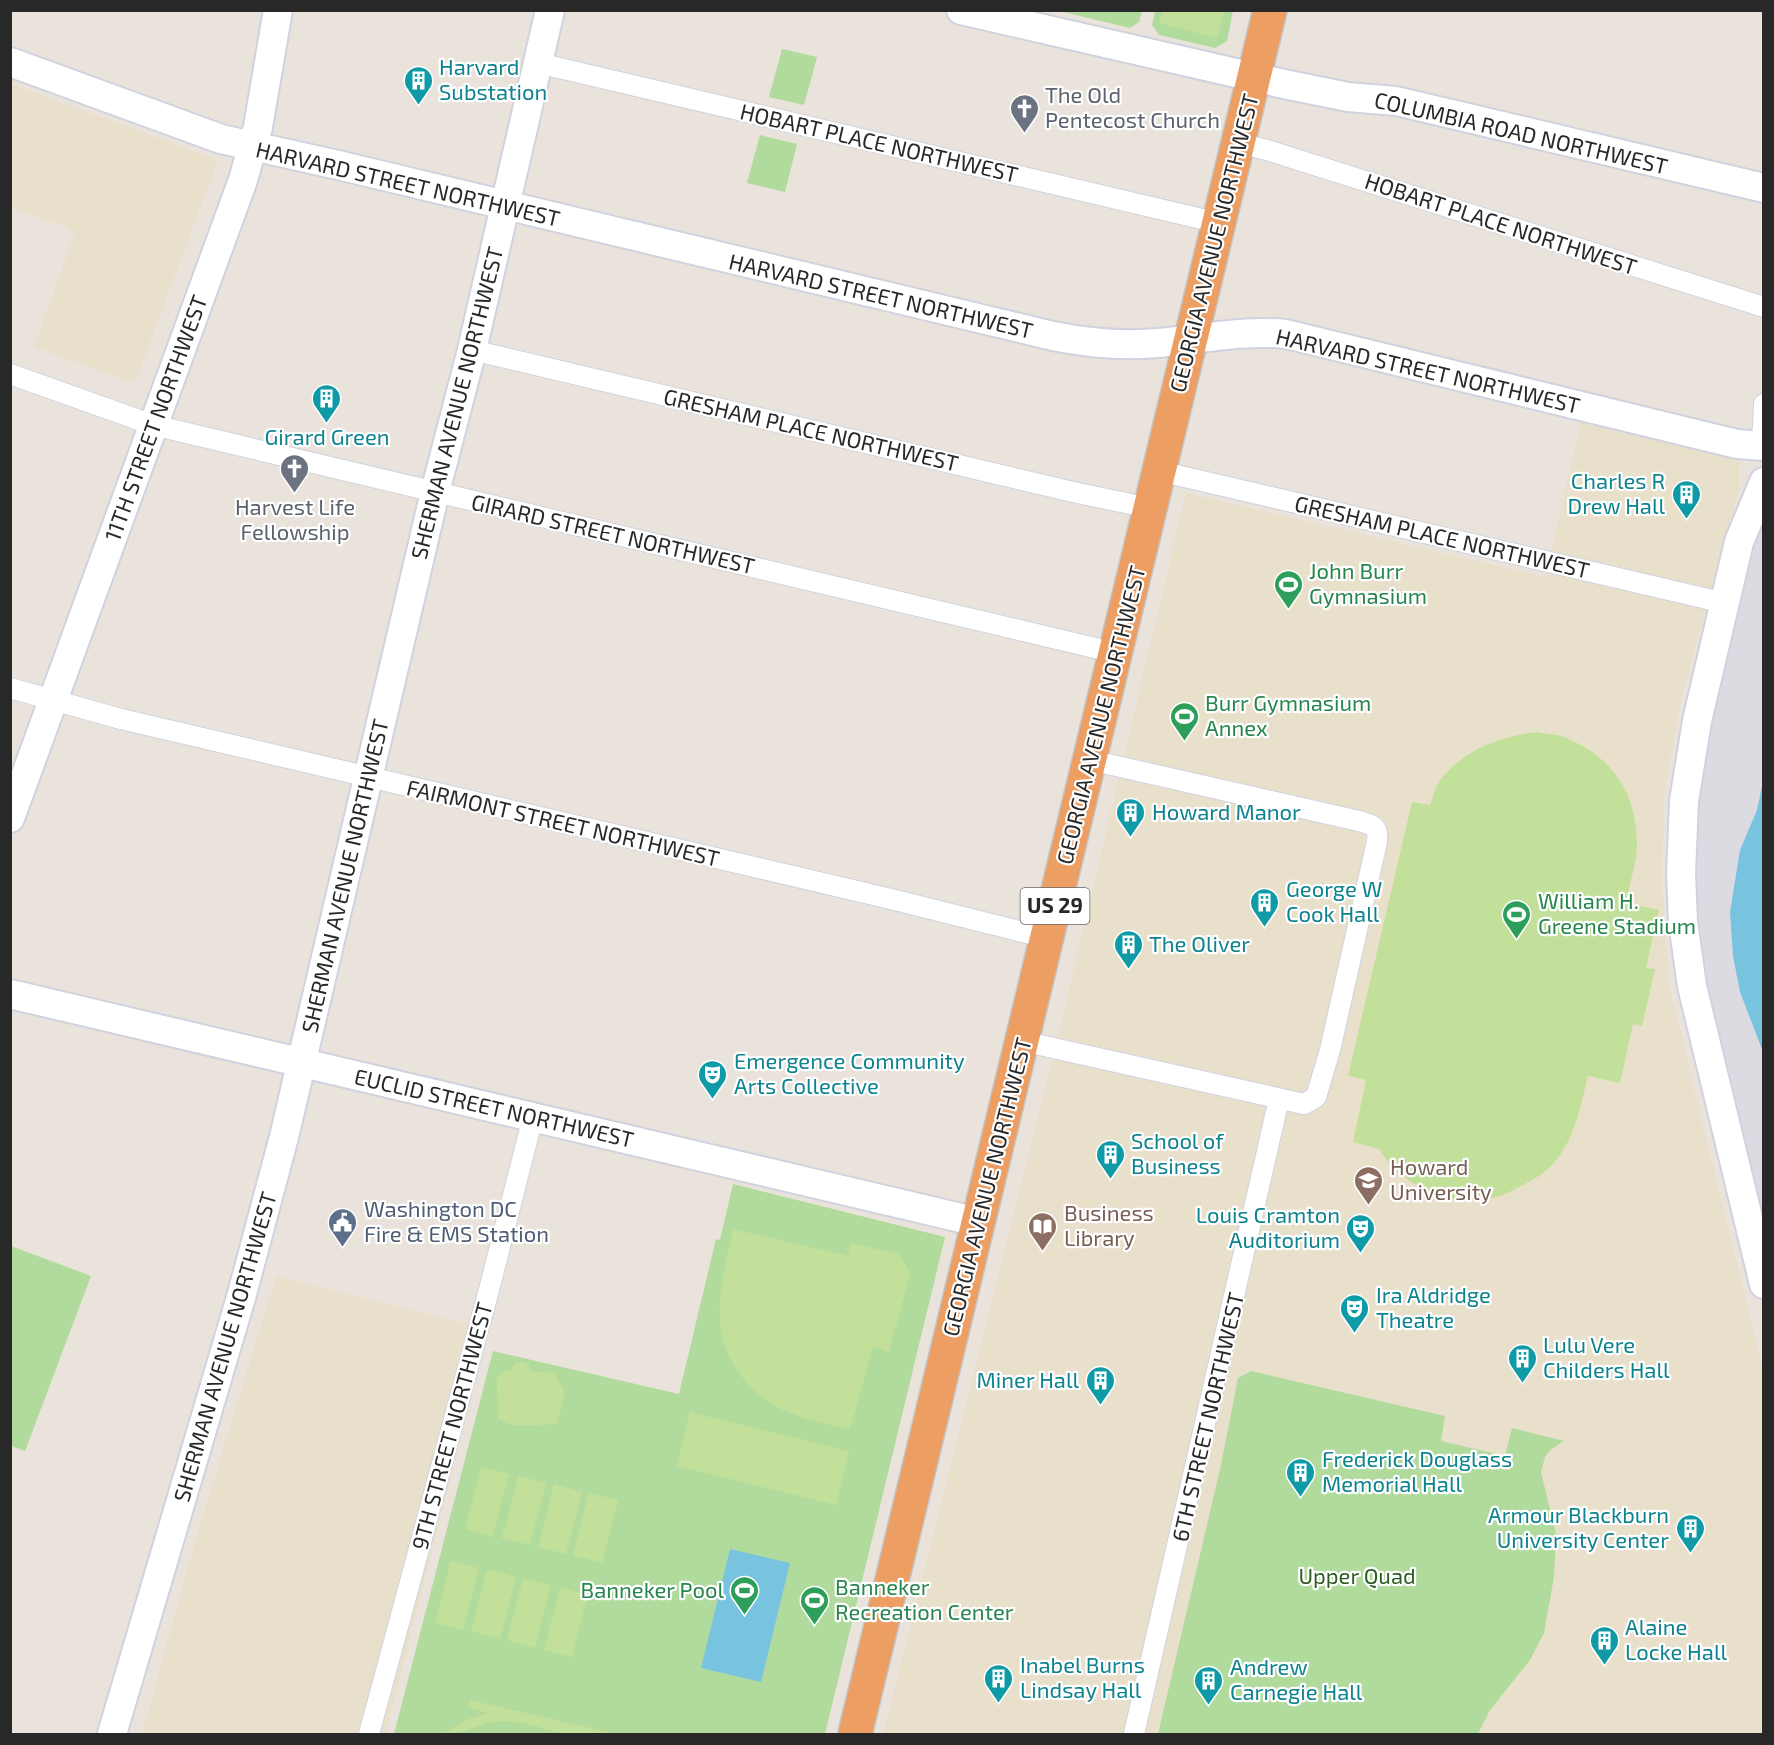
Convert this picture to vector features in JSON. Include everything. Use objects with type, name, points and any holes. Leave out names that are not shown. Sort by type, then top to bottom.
[{"type":"highway","name":"GEORGIA AVENUE NORTHWEST","points":[[855,1734],[1270,10]]},
{"type":"main road","name":"11TH STREET NORTHWEST","points":[[10,818],[243,180],[258,127],[278,10]]},
{"type":"main road","name":"SHERMAN AVENUE NORTHWEST","points":[[112,1734],[242,1294],[301,1062],[435,492],[472,350],[550,10]]},
{"type":"main road","name":"COLUMBIA ROAD NORTHWEST","points":[[961,10],[1348,97],[1396,101],[1764,188]]},
{"type":"main road","name":"HARVARD STREET NORTHWEST","points":[[10,62],[221,139],[1063,338],[1100,343],[1137,344],[1250,333],[1292,335],[1737,444],[1763,446]]},
{"type":"main road","points":[[1739,542],[1743,502],[1752,471],[1763,446]]},
{"type":"main road","points":[[1764,482],[1752,506],[1739,542],[1697,721],[1682,826],[1681,896],[1686,948],[1696,1008],[1764,1284]]},
{"type":"main road","name":"EUCLID STREET NORTHWEST","points":[[10,994],[978,1222]]},
{"type":"street","name":"HOBART PLACE NORTHWEST","points":[[538,63],[1219,223]]},
{"type":"street","name":"HOBART PLACE NORTHWEST","points":[[1238,143],[1267,150],[1764,307]]},
{"type":"street","name":"GRESHAM PLACE NORTHWEST","points":[[472,350],[1150,508]]},
{"type":"street","name":"GIRARD STREET NORTHWEST","points":[[10,374],[153,425],[1116,652]]},
{"type":"street","points":[[1763,446],[1764,404]]},
{"type":"street","name":"GRESHAM PLACE NORTHWEST","points":[[1160,471],[1725,603]]},
{"type":"street","name":"FAIRMONT STREET NORTHWEST","points":[[10,688],[53,702],[891,899],[1047,938]]},
{"type":"street","points":[[1022,1041],[1304,1104],[1316,1097],[1330,1050],[1379,834],[1377,829],[1371,824],[1090,760]]},
{"type":"street","name":"6TH STREET NORTHWEST","points":[[1134,1734],[1279,1099]]},
{"type":"street","name":"9TH STREET NORTHWEST","points":[[369,1734],[490,1286],[533,1117]]},
{"type":"shaded area","points":[[11,84],[218,160],[135,383],[34,347],[74,235],[68,228],[11,208]]},
{"type":"shaded area","name":"Howard University","points":[[1581,421],[1739,458],[1739,489],[1682,697],[1664,793],[1662,884],[1669,985],[1763,1371],[1763,1734],[883,1734],[1059,1032],[1186,493],[1545,577]]},
{"type":"shaded area","points":[[1763,516],[1763,1272],[1692,986],[1691,750]]},
{"type":"shaded area","points":[[276,1276],[488,1329],[386,1734],[142,1734],[193,1549]]},
{"type":"green space","points":[[1163,10],[1224,11],[1217,38],[1159,23]]},
{"type":"green space","points":[[1059,11],[1142,11],[1139,22],[1130,28]]},
{"type":"green space","points":[[1155,11],[1233,11],[1227,41],[1215,48],[1159,35],[1152,25]]},
{"type":"green space","points":[[782,49],[817,57],[804,105],[769,97]]},
{"type":"green space","points":[[760,135],[797,144],[785,192],[747,183]]},
{"type":"green space","name":"William H. Greene Stadium","points":[[1537,732],[1564,737],[1596,755],[1618,778],[1626,793],[1636,825],[1637,844],[1626,903],[1659,910],[1646,968],[1655,969],[1642,1026],[1633,1024],[1620,1083],[1588,1076],[1572,1134],[1553,1164],[1533,1180],[1501,1196],[1473,1201],[1457,1200],[1441,1196],[1412,1183],[1388,1162],[1379,1149],[1353,1142],[1366,1080],[1348,1076],[1412,802],[1430,805],[1441,779],[1472,752],[1510,737]]},
{"type":"green space","name":"Banneker Recreation Center","points":[[733,1184],[945,1237],[825,1734],[394,1734],[493,1351],[679,1394],[716,1239],[720,1240]]},
{"type":"green space","points":[[733,1229],[848,1256],[850,1243],[899,1254],[910,1273],[889,1352],[873,1347],[850,1429],[803,1418],[775,1406],[753,1389],[732,1362],[724,1344],[720,1325],[720,1307],[721,1288]]},
{"type":"green space","points":[[11,1246],[91,1276],[25,1451],[11,1446]]},
{"type":"green space","points":[[521,1361],[528,1364],[530,1371],[554,1373],[565,1392],[557,1424],[518,1425],[498,1419],[497,1378],[503,1371],[512,1369],[515,1363]]},
{"type":"green space","name":"Upper Quad","points":[[1251,1371],[1445,1416],[1441,1441],[1505,1456],[1512,1428],[1564,1441],[1550,1450],[1545,1457],[1541,1472],[1556,1534],[1554,1577],[1544,1633],[1530,1660],[1490,1710],[1478,1734],[1158,1734],[1221,1465],[1238,1378]]},
{"type":"green space","points":[[690,1412],[849,1451],[836,1505],[677,1466]]},
{"type":"green space","points":[[481,1467],[509,1474],[493,1537],[465,1529]]},
{"type":"green space","points":[[518,1476],[546,1483],[530,1545],[502,1538]]},
{"type":"green space","points":[[554,1484],[582,1492],[566,1554],[538,1547]]},
{"type":"green space","points":[[589,1493],[618,1500],[602,1563],[573,1555]]},
{"type":"green space","points":[[451,1561],[479,1568],[463,1630],[435,1623]]},
{"type":"green space","points":[[487,1569],[516,1577],[500,1639],[471,1631]]},
{"type":"green space","points":[[523,1578],[551,1585],[535,1648],[507,1640]]},
{"type":"green space","points":[[560,1587],[588,1595],[572,1657],[544,1650]]},
{"type":"green space","points":[[470,1700],[616,1734],[570,1734],[522,1723],[498,1721],[451,1734],[443,1734],[466,1720],[488,1713],[468,1708]]},
{"type":"water","points":[[1763,781],[1763,1052],[1740,992],[1733,956],[1730,912],[1740,850],[1757,810]]},
{"type":"water","name":"Banneker Pool","points":[[730,1549],[790,1563],[761,1682],[701,1668]]},
{"type":"place","name":"Harvard Substation","points":[[418,106]]},
{"type":"place","name":"The Old Pentecost Church","points":[[1024,134]]},
{"type":"place","name":"Girard Green","points":[[327,424]]},
{"type":"place","name":"Harvest Life Fellowship","points":[[295,494]]},
{"type":"place","name":"Charles R Drew Hall","points":[[1686,520]]},
{"type":"place","name":"John Burr Gymnasium","points":[[1288,610]]},
{"type":"place","name":"Burr Gymnasium Annex","points":[[1184,742]]},
{"type":"place","name":"Howard Manor","points":[[1131,838]]},
{"type":"place","name":"George W Cook Hall","points":[[1265,928]]},
{"type":"place","name":"William H. Greene Stadium","points":[[1517,940]]},
{"type":"place","name":"The Oliver","points":[[1128,970]]},
{"type":"place","name":"Emergence Community Arts Collective","points":[[713,1100]]},
{"type":"place","name":"School of Business","points":[[1110,1180]]},
{"type":"place","name":"Howard University","points":[[1369,1206]]},
{"type":"place","name":"Washington DC Fire & EMS Station","points":[[343,1248]]},
{"type":"place","name":"Business Library","points":[[1043,1252]]},
{"type":"place","name":"Louis Cramton Auditorium","points":[[1361,1254]]},
{"type":"place","name":"Ira Aldridge Theatre","points":[[1355,1334]]},
{"type":"place","name":"Lulu Vere Childers Hall","points":[[1522,1384]]},
{"type":"place","name":"Miner Hall","points":[[1100,1406]]},
{"type":"place","name":"Frederick Douglass Memorial Hall","points":[[1301,1498]]},
{"type":"place","name":"Armour Blackburn University Center","points":[[1690,1554]]},
{"type":"place","name":"Banneker Pool","points":[[745,1616]]},
{"type":"place","name":"Banneker Recreation Center","points":[[814,1626]]},
{"type":"place","name":"Alaine Locke Hall","points":[[1604,1666]]},
{"type":"place","name":"Inabel Burns Lindsay Hall","points":[[999,1704]]},
{"type":"place","name":"Andrew Carnegie Hall","points":[[1209,1706]]}]
